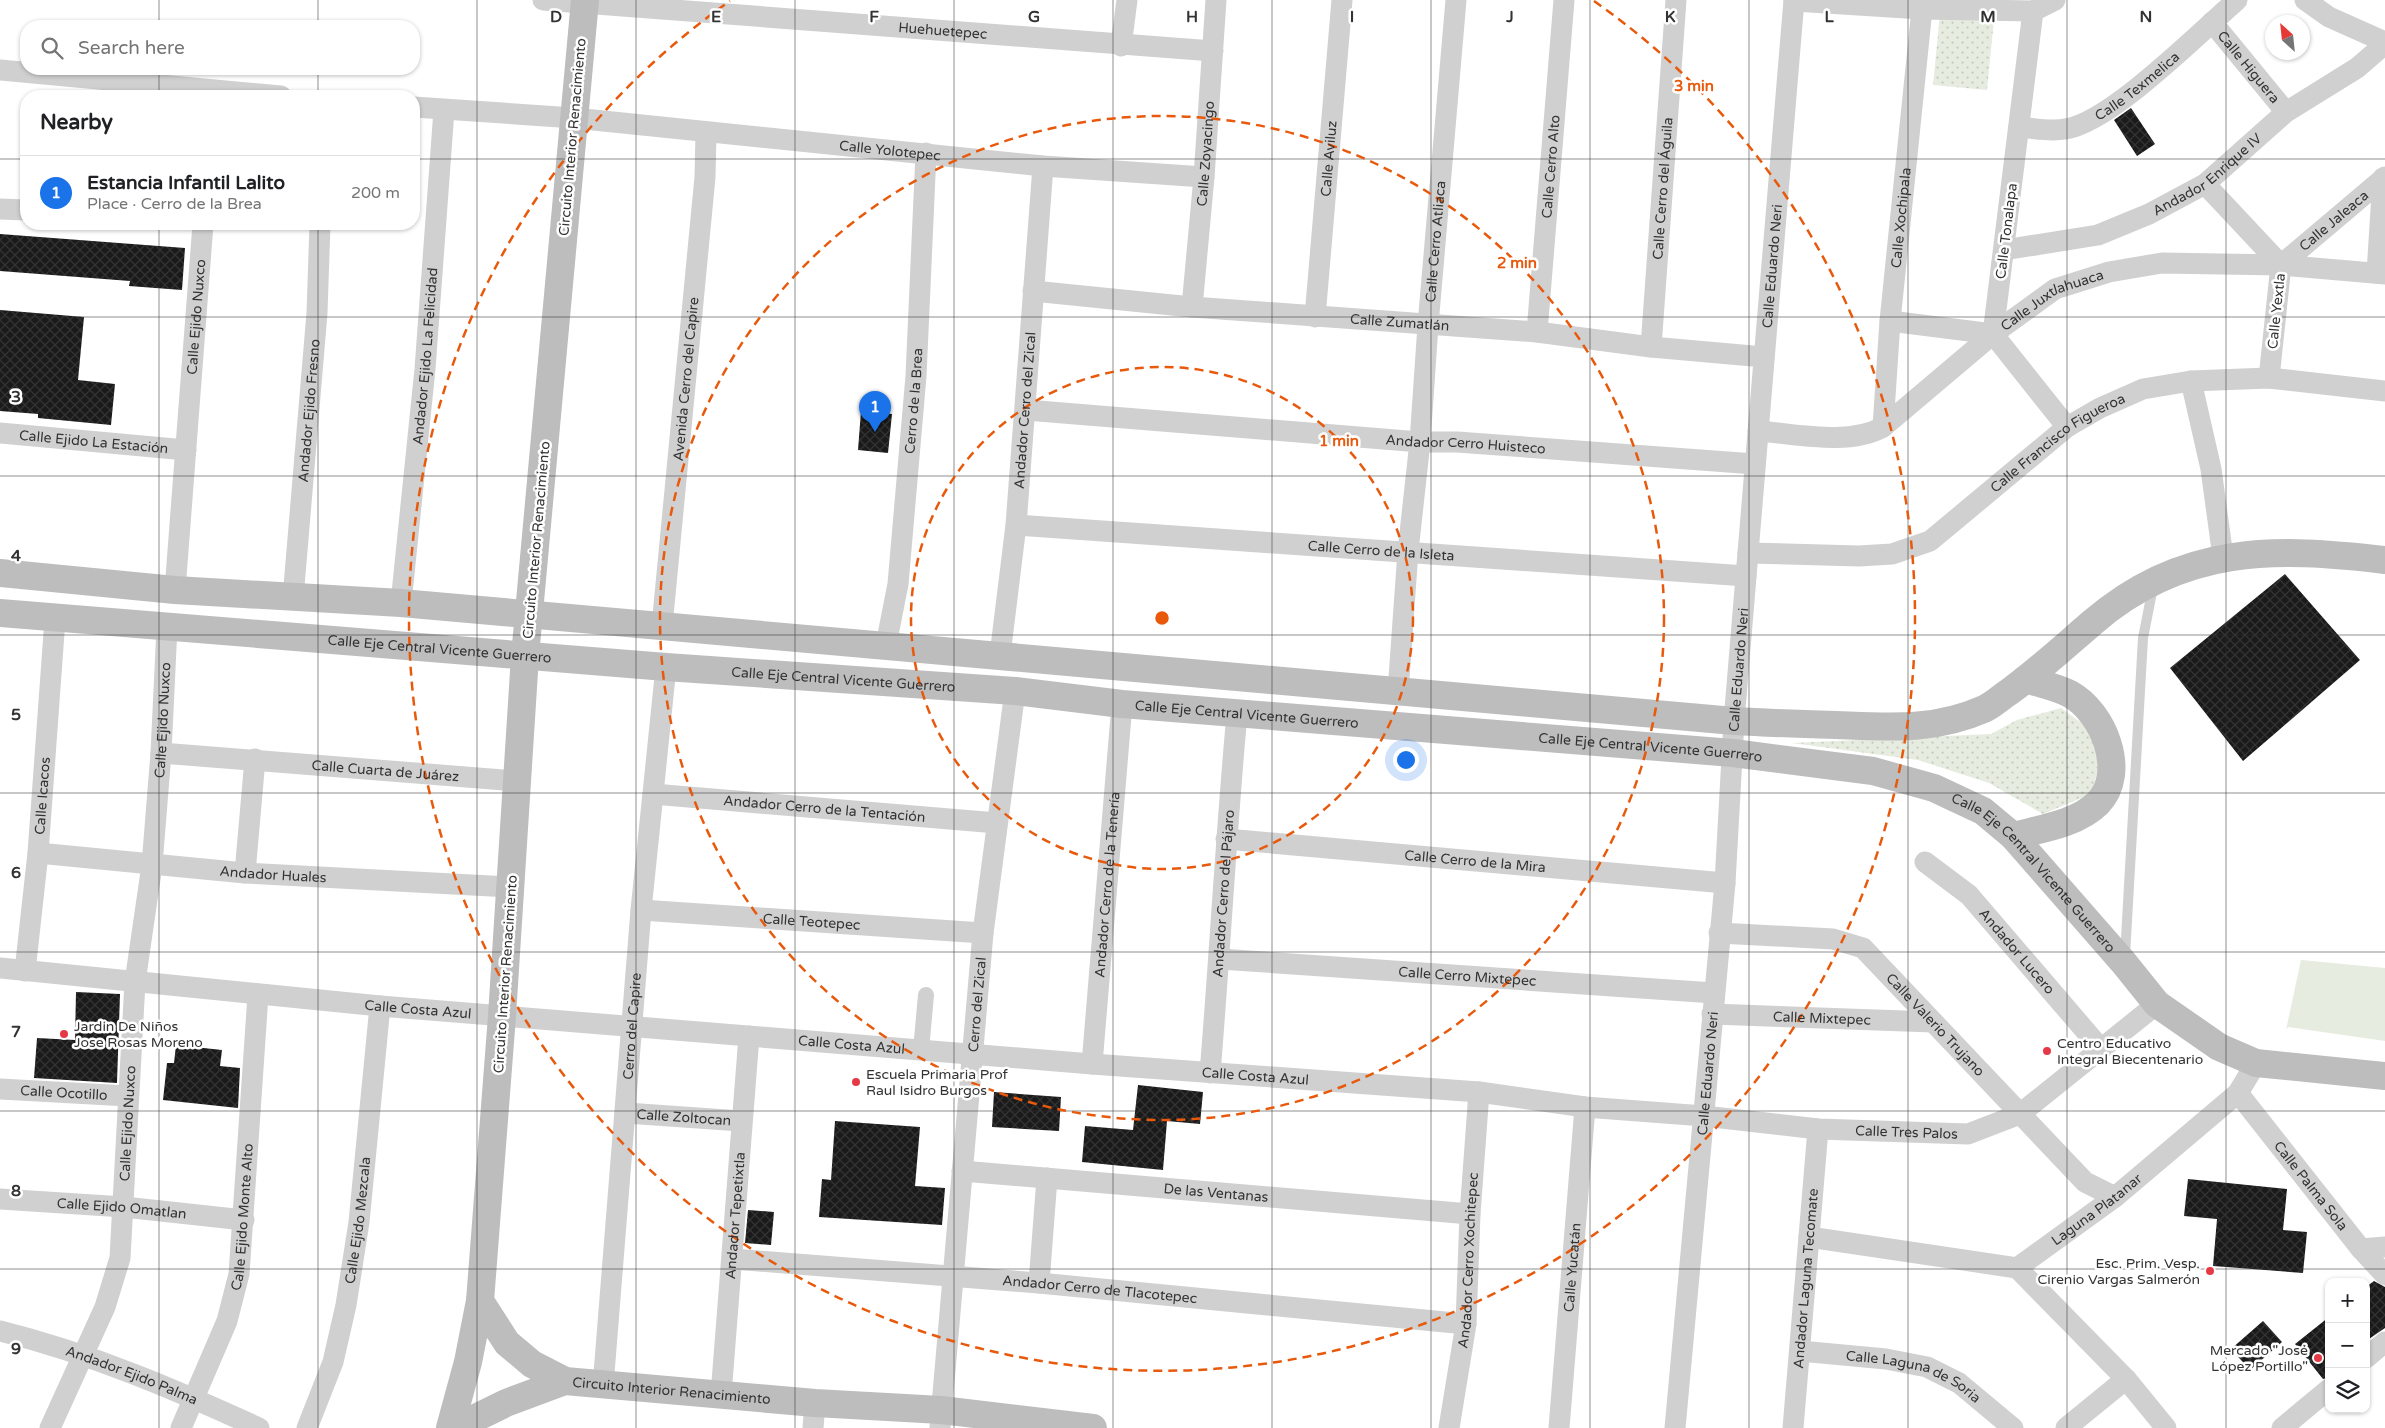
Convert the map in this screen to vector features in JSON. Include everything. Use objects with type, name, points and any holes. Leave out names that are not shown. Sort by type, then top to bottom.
[{"type":"main road","name":"Circuito Interior Renacimiento","points":[[585,2],[525,656],[502,1016],[480,1301],[507,1343],[532,1364],[565,1381],[603,1386],[721,1395],[814,1415],[941,1419],[1093,1428]]},
{"type":"main road","points":[[0,574],[175,590],[401,604],[662,626],[1734,721],[1907,728],[1950,721],[1986,708],[2026,679],[2100,616],[2155,579],[2223,557],[2270,552],[2320,552],[2385,560]]},
{"type":"main road","name":"Calle Eje Central Vicente Guerrero","points":[[0,613],[55,619],[666,667],[1015,691],[1122,704],[1733,753],[1873,771],[1934,788],[1983,811],[2013,836],[2124,963],[2157,1004],[2219,1047],[2256,1063],[2385,1076]]},
{"type":"main road","points":[[2013,836],[2067,822],[2098,803],[2108,784],[2112,760],[2109,744],[2090,711],[2070,694],[2026,679]]},
{"type":"main road","points":[[450,1428],[468,1362],[480,1301]]},
{"type":"main road","points":[[455,1428],[506,1403],[565,1381]]},
{"type":"street","name":"Huehuetepec","points":[[543,0],[1121,46],[1213,51]]},
{"type":"street","points":[[1121,46],[1127,0]]},
{"type":"street","name":"Calle Zoyacingo","points":[[1192,307],[1204,177],[1216,0]]},
{"type":"street","name":"Calle Aviluz","points":[[1316,317],[1342,0]]},
{"type":"street","name":"Calle Cerro Atliaca","points":[[1398,692],[1408,551],[1420,442],[1428,325],[1456,0]]},
{"type":"street","name":"Calle Cerro Alto","points":[[1537,332],[1564,0]]},
{"type":"street","name":"Calle Cerro del Águila","points":[[1651,347],[1676,0]]},
{"type":"street","points":[[1794,1],[1922,9],[2033,11],[2055,0]]},
{"type":"street","name":"Calle Texmelica","points":[[2019,127],[2065,130],[2088,121],[2119,102],[2237,0]]},
{"type":"street","points":[[2305,0],[2329,17],[2385,43]]},
{"type":"street","name":"Calle Eduardo Neri","points":[[1675,1428],[1725,883],[1734,721],[1794,1]]},
{"type":"street","name":"Calle Xochipala","points":[[1883,427],[1890,321],[1922,9]]},
{"type":"street","name":"Calle Tonalapa","points":[[1993,334],[2033,11]]},
{"type":"street","name":"Calle Higuera","points":[[2212,22],[2286,112]]},
{"type":"street","name":"Andador Enrique IV","points":[[2004,250],[2098,235],[2149,214],[2205,184],[2286,112],[2357,68],[2385,43]]},
{"type":"street","points":[[0,70],[20,72]]},
{"type":"street","points":[[47,75],[190,90]]},
{"type":"street","name":"Calle Yolotepec","points":[[420,108],[574,118],[1043,166],[1204,177]]},
{"type":"street","name":"Andador Ejido La Felicidad","points":[[401,604],[425,368],[444,110]]},
{"type":"street","name":"Avenida Cerro del Capire","points":[[662,626],[704,186],[706,132]]},
{"type":"street","name":"Cerro de la Brea","points":[[886,645],[898,584],[916,376],[926,153]]},
{"type":"street","name":"Andador Cerro del Zical","points":[[1000,655],[1016,525],[1043,166]]},
{"type":"street","points":[[2381,274],[2384,178]]},
{"type":"street","name":"Calle Jaleaca","points":[[2281,265],[2384,178]]},
{"type":"street","name":"Calle Yextla","points":[[2205,184],[2281,265],[2269,378]]},
{"type":"street","points":[[0,209],[20,210]]},
{"type":"street","name":"Calle Ejido Nuxco","points":[[175,590],[203,230]]},
{"type":"street","name":"Andador Ejido Fresno","points":[[293,598],[317,313],[320,230]]},
{"type":"street","name":"Calle Juxtlahuaca","points":[[1758,431],[1851,438],[1870,434],[1883,427],[1993,334],[2055,290],[2109,272],[2162,263],[2281,265],[2381,274]]},
{"type":"street","name":"Calle Zumatlán","points":[[1033,291],[1192,307],[1537,332],[1651,347],[1764,357]]},
{"type":"street","points":[[1890,321],[1993,334],[2067,427]]},
{"type":"street","name":"Calle Francisco Figueroa","points":[[1748,553],[1858,556],[1892,554],[1930,541],[2067,427],[2100,408],[2143,389],[2191,382],[2269,378],[2385,391]]},
{"type":"street","points":[[2191,382],[2212,469],[2223,557]]},
{"type":"street","name":"Andador Cerro Huisteco","points":[[1026,410],[1420,442],[1457,442],[1756,464]]},
{"type":"street","name":"Calle Ejido La Estación","points":[[0,433],[186,450]]},
{"type":"street","name":"Calle Cerro de la Isleta","points":[[1016,525],[1746,576]]},
{"type":"street","name":"Calle Icacos","points":[[25,971],[38,854],[55,619]]},
{"type":"street","name":"Calle Ejido Nuxco","points":[[50,1428],[105,1307],[120,1258],[135,982],[152,864],[161,753],[167,627]]},
{"type":"street","name":"Cerro del Capire","points":[[603,1386],[641,910],[666,667]]},
{"type":"street","name":"Cerro del Zical","points":[[941,1419],[971,1054],[983,933],[1015,691]]},
{"type":"street","name":"Andador Cerro de la Tenería","points":[[1092,1064],[1122,704]]},
{"type":"street","name":"Andador Cerro del Pájaro","points":[[1210,1073],[1220,959],[1226,839],[1238,714]]},
{"type":"street","name":"Calle Cuarta de Juárez","points":[[161,753],[517,781]]},
{"type":"street","points":[[245,873],[255,759]]},
{"type":"street","name":"Andador Cerro de la Tentación","points":[[653,794],[997,822]]},
{"type":"street","name":"Calle Cerro de la Mira","points":[[1226,839],[1725,883]]},
{"type":"street","name":"Andador Huales","points":[[38,854],[245,873],[510,888]]},
{"type":"street","name":"Andador Lucero","points":[[1925,862],[1969,895],[2101,1049]]},
{"type":"street","name":"Calle Teotepec","points":[[641,910],[983,933]]},
{"type":"street","name":"Calle Valerio Trujano","points":[[1719,933],[1833,939],[1863,948],[2085,1182],[2115,1196]]},
{"type":"street","name":"Calle Cerro Mixtepec","points":[[1220,959],[1714,992]]},
{"type":"street","name":"Calle Costa Azul","points":[[0,968],[380,1006],[1092,1064],[1479,1092],[1585,1107],[1704,1116]]},
{"type":"street","name":"Calle Ejido Monte Alto","points":[[181,1428],[227,1321],[240,1274],[258,995]]},
{"type":"street","points":[[921,1050],[926,995]]},
{"type":"street","name":"Calle Tres Palos","points":[[1704,1116],[1818,1129],[1968,1134],[2020,1114],[2157,1004]]},
{"type":"street","name":"Calle Ejido Mezcala","points":[[307,1428],[333,1362],[346,1305],[359,1222],[380,1006]]},
{"type":"street","name":"Calle Mixtepec","points":[[1712,1014],[1933,1022]]},
{"type":"street","name":"Andador Tepetixtla","points":[[721,1395],[749,1036]]},
{"type":"street","name":"Laguna Platanar","points":[[2017,1268],[2115,1196],[2238,1094],[2256,1063]]},
{"type":"street","name":"Calle Ocotillo","points":[[0,1089],[128,1096]]},
{"type":"street","name":"Andador Cerro Xochitepec","points":[[1449,1428],[1466,1324],[1470,1214],[1479,1092]]},
{"type":"street","name":"Calle Palma Sola","points":[[2238,1094],[2361,1249],[2385,1275]]},
{"type":"street","name":"Calle Yucatán","points":[[1559,1428],[1585,1107]]},
{"type":"street","name":"Calle Zoltocan","points":[[626,1114],[741,1121]]},
{"type":"street","name":"Andador Laguna Tecomate","points":[[1793,1428],[1818,1129]]},
{"type":"street","name":"De las Ventanas","points":[[962,1171],[1470,1214]]},
{"type":"street","points":[[1039,1283],[1047,1178]]},
{"type":"street","name":"Calle Ejido Omatlan","points":[[0,1199],[124,1207],[244,1220]]},
{"type":"street","points":[[1809,1237],[2017,1268],[2126,1379],[2166,1428]]},
{"type":"street","points":[[2361,1249],[2385,1247]]},
{"type":"street","name":"Andador Cerro de Tlacotepec","points":[[732,1260],[1039,1283],[1466,1324]]},
{"type":"street","name":"Andador Ejido Palma","points":[[0,1332],[85,1354],[194,1398],[259,1428]]},
{"type":"street","points":[[2370,1355],[2385,1342]]},
{"type":"street","name":"Calle Laguna de Soria","points":[[1800,1351],[1886,1358],[1927,1367],[1959,1383],[2008,1421],[2013,1428]]},
{"type":"street","points":[[2066,1428],[2126,1379]]},
{"type":"street","points":[[2282,1428],[2325,1392]]},
{"type":"lane","points":[[2124,963],[2143,638],[2155,579]]},
{"type":"shaded area","points":[[1940,14],[1994,19],[1987,90],[1933,85]]},
{"type":"shaded area","points":[[2061,708],[2087,727],[2100,763],[2091,794],[2043,814],[1989,783],[1918,760],[1792,743],[1991,734],[2017,720]]},
{"type":"shaded area","points":[[2301,960],[2385,968],[2385,1041],[2288,1027],[2286,1030]]},
{"type":"building","points":[[2131,108],[2155,144],[2137,156],[2114,120]]},
{"type":"building","points":[[0,234],[185,248],[182,290],[129,286],[130,281],[0,271]]},
{"type":"building","points":[[0,310],[84,317],[78,380],[115,384],[111,425],[38,418],[38,414],[0,411]]},
{"type":"building","points":[[861,411],[892,414],[888,453],[858,450]]},
{"type":"building","points":[[2285,574],[2360,660],[2243,761],[2170,668]]},
{"type":"building","points":[[76,992],[120,994],[117,1083],[34,1078],[37,1038],[75,1040]]},
{"type":"building","points":[[176,1045],[222,1050],[220,1066],[240,1068],[238,1108],[163,1100],[167,1063],[174,1063]]},
{"type":"building","points":[[1138,1085],[1203,1092],[1200,1124],[1167,1121],[1163,1170],[1082,1162],[1085,1126],[1133,1130]]},
{"type":"building","points":[[994,1092],[1061,1097],[1059,1131],[992,1127]]},
{"type":"building","points":[[835,1121],[920,1127],[915,1186],[945,1188],[942,1225],[819,1217],[822,1179],[831,1180]]},
{"type":"building","points":[[2188,1179],[2287,1189],[2283,1230],[2307,1232],[2303,1273],[2213,1266],[2217,1219],[2184,1216]]},
{"type":"building","points":[[748,1210],[774,1212],[771,1245],[745,1243]]},
{"type":"building","points":[[2374,1281],[2385,1287],[2385,1328],[2370,1338],[2370,1323],[2370,1284]]},
{"type":"building","name":"Mercado \"José López Portillo\"","points":[[2325,1320],[2325,1378],[2323,1379],[2295,1344]]},
{"type":"building","points":[[2263,1321],[2282,1342],[2250,1370],[2231,1349]]},
{"type":"place","name":"Estancia Infantil Lalito","points":[[875,432]]},
{"type":"place","name":"Jardin De Niños Jose Rosas Moreno","points":[[64,1034]]},
{"type":"place","name":"Centro Educativo Integral Biecentenario","points":[[2047,1051]]},
{"type":"place","name":"Escuela Primaria Prof Raul Isidro Burgos","points":[[856,1082]]},
{"type":"place","name":"Esc. Prim. Vesp. Cirenio Vargas Salmerón","points":[[2210,1271]]},
{"type":"place","name":"Mercado \"José López Portillo\"","points":[[2318,1358]]}]
